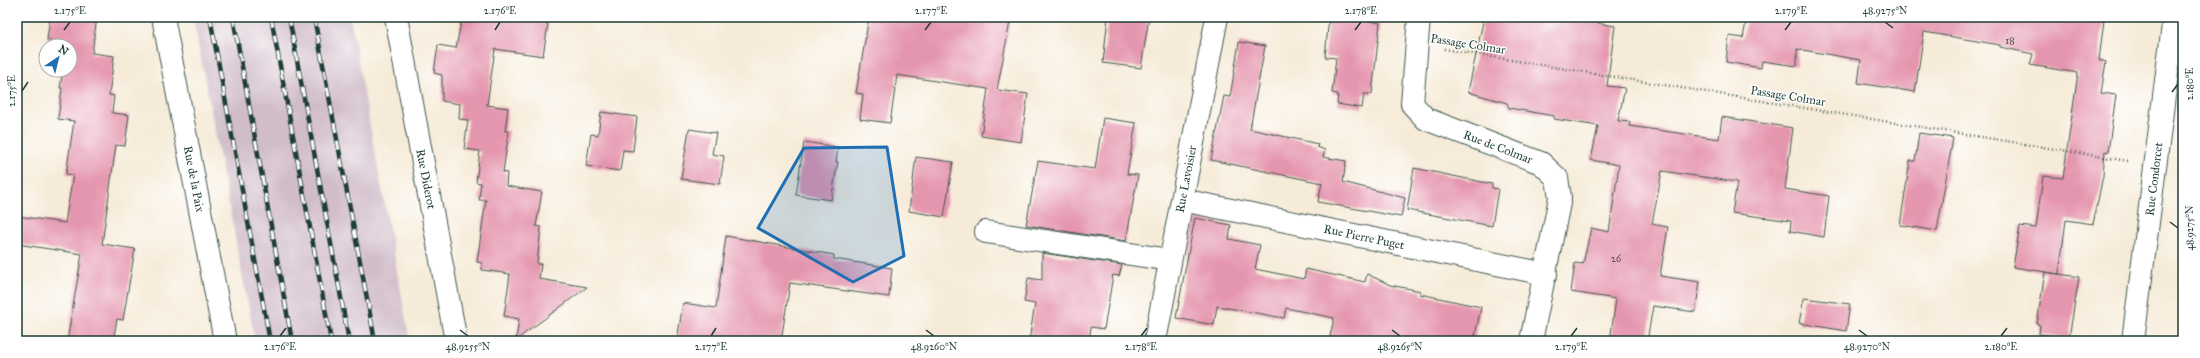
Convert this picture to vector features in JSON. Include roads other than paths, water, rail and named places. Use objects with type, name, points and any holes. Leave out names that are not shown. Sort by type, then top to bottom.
[{"type":"street","name":"Rue de la Paix","points":[[163,17],[225,341]]},
{"type":"street","name":"Rue Diderot","points":[[396,17],[456,341]]},
{"type":"street","name":"Rue Lavoisier","points":[[1155,341],[1217,17]]},
{"type":"street","name":"Rue de Colmar","points":[[1419,17],[1412,104],[1426,119],[1541,163],[1557,178],[1560,198],[1546,274],[1531,341]]},
{"type":"street","name":"Rue Condorcet","points":[[2133,341],[2174,17]]},
{"type":"street","name":"Rue Pierre Puget","points":[[1182,200],[1546,274]]},
{"type":"street","points":[[986,232],[1170,260]]},
{"type":"railway","points":[[210,17],[270,341]]},
{"type":"railway","points":[[233,17],[292,341]]},
{"type":"railway","points":[[271,17],[331,341]]},
{"type":"railway","points":[[289,17],[349,341]]},
{"type":"railway","points":[[314,17],[375,341]]}]
